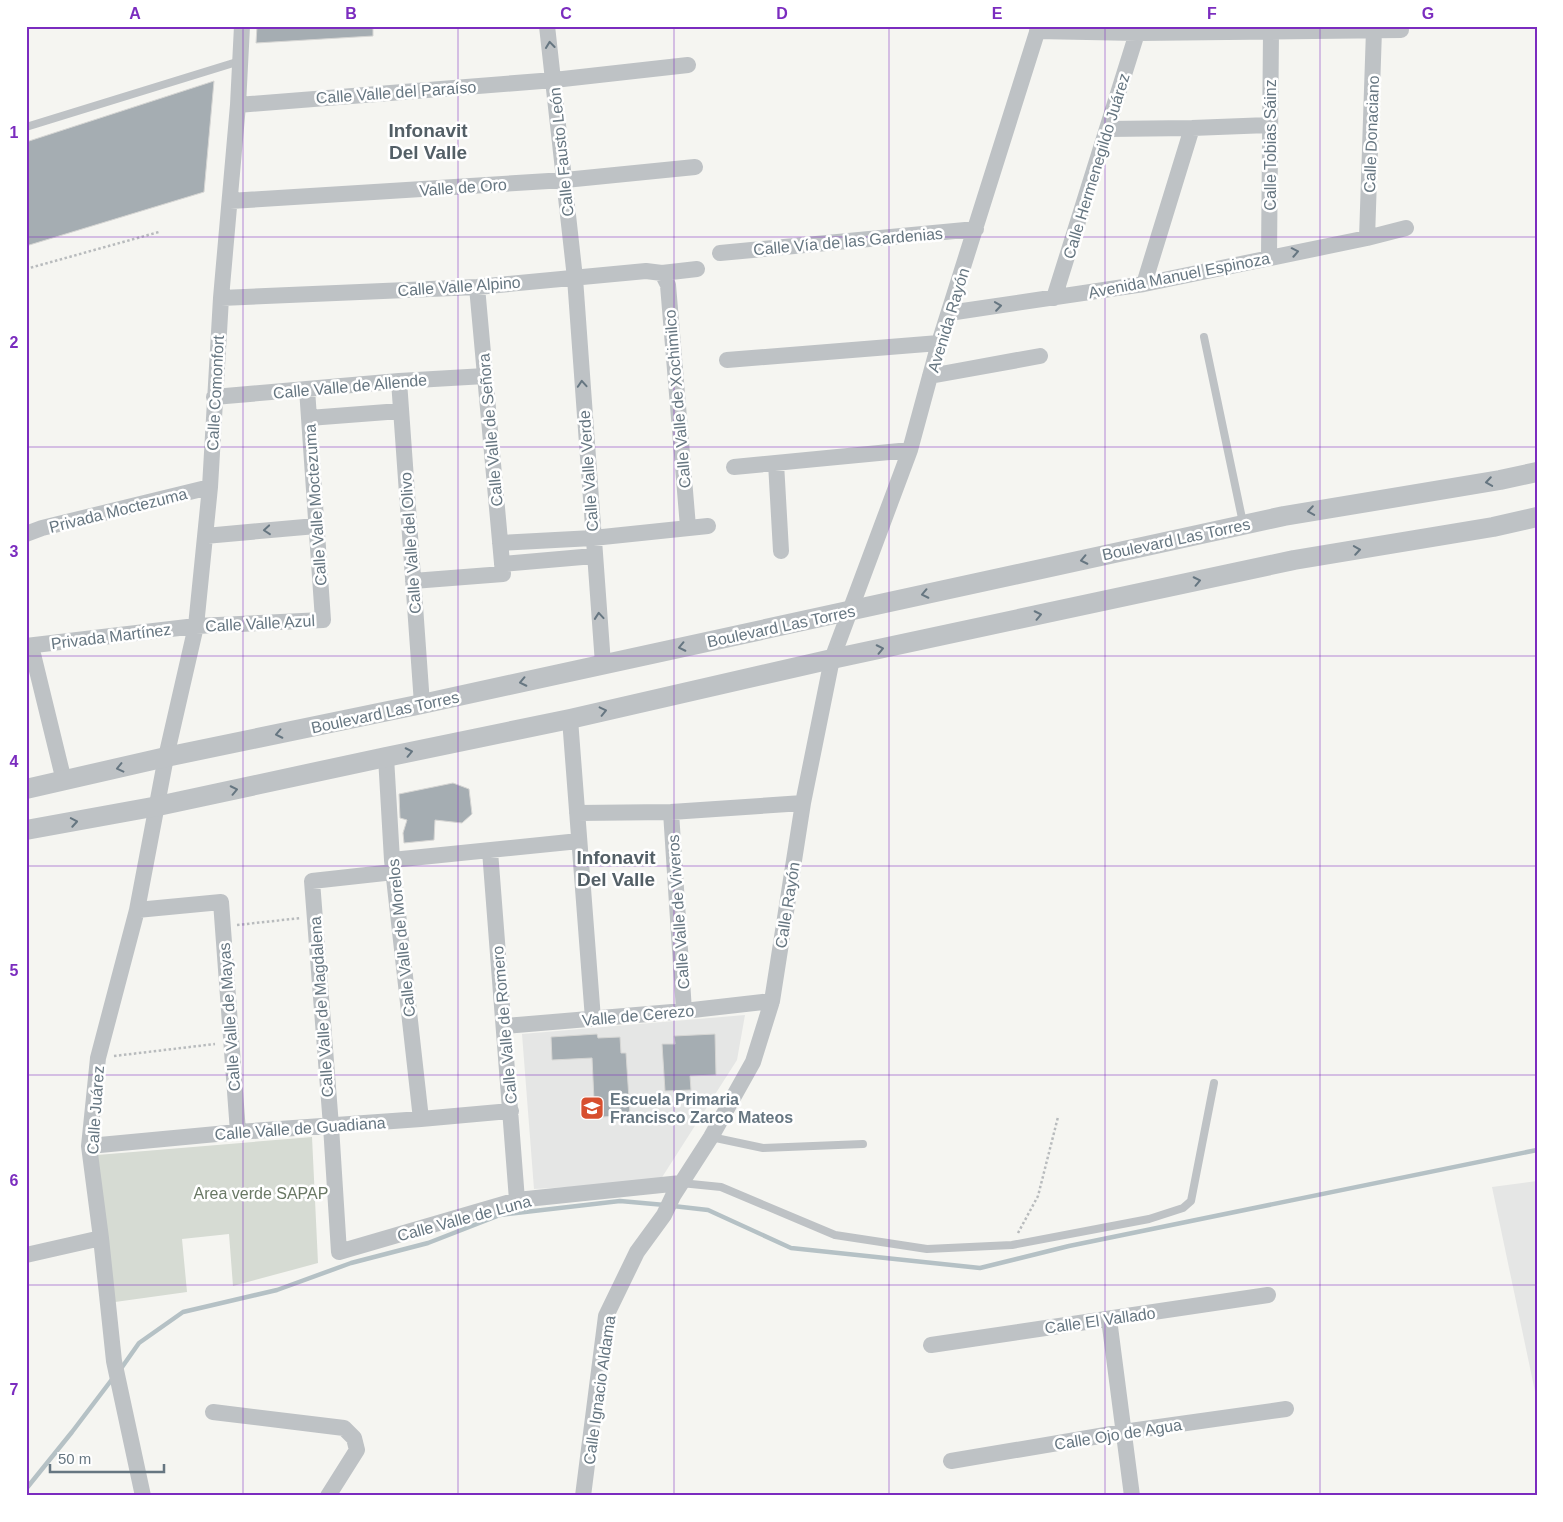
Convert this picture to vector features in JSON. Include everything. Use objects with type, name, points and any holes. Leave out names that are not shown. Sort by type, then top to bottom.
[{"type":"street","name":"Calle Comonfort","points":[[166,757],[196,626],[210,487],[214,397],[238,105],[242,26]]},
{"type":"street","name":"Calle Fausto León","points":[[548,26],[574,278]]},
{"type":"street","points":[[1038,29],[1137,33],[1401,30]]},
{"type":"street","name":"Avenida Rayón","points":[[849,611],[910,450],[949,312],[1038,29]]},
{"type":"street","name":"Calle Donaciano","points":[[1368,238],[1374,30]]},
{"type":"street","name":"Calle Tobias Sáinz","points":[[1269,257],[1271,32]]},
{"type":"street","name":"Calle Hermenegildo Juárez","points":[[1054,298],[1137,33]]},
{"type":"street","name":"Calle Valle del Paraíso","points":[[238,105],[554,80],[688,65]]},
{"type":"street","points":[[1107,129],[1269,125]]},
{"type":"street","points":[[1144,284],[1192,128]]},
{"type":"street","name":"Valle de Oro","points":[[230,201],[565,180],[695,168]]},
{"type":"street","name":"Avenida Manuel Espinoza","points":[[949,312],[1144,284],[1368,238],[1406,228]]},
{"type":"street","name":"Calle Vía de las Gardenias","points":[[720,253],[976,229]]},
{"type":"street","name":"Calle Valle Alpino","points":[[221,298],[477,287],[646,271],[662,273],[697,268]]},
{"type":"street","name":"Calle Valle de Xochimilco","points":[[662,273],[668,285],[688,527]]},
{"type":"street","name":"Calle Valle Verde","points":[[574,278],[603,664]]},
{"type":"street","name":"Calle Valle de Señora","points":[[477,287],[503,569]]},
{"type":"street","points":[[727,360],[940,343]]},
{"type":"street","points":[[930,376],[1040,356]]},
{"type":"street","name":"Calle Valle de Allende","points":[[214,397],[399,381],[485,376]]},
{"type":"street","name":"Calle Valle del Olivo","points":[[399,381],[422,704]]},
{"type":"street","name":"Calle Valle Moctezuma","points":[[306,389],[323,620]]},
{"type":"street","points":[[308,418],[400,411]]},
{"type":"street","points":[[734,467],[910,450]]},
{"type":"street","points":[[776,462],[781,551]]},
{"type":"street","name":"Boulevard Las Torres","points":[[26,789],[166,757],[422,704],[1284,516],[1500,480],[1537,472]]},
{"type":"street","name":"Privada Moctezuma","points":[[26,534],[42,528],[210,487]]},
{"type":"street","points":[[26,830],[158,806],[386,756],[570,719],[832,659],[1294,560],[1493,527],[1537,517]]},
{"type":"street","points":[[205,536],[316,526]]},
{"type":"street","points":[[500,543],[593,538],[708,526]]},
{"type":"street","points":[[413,581],[594,556]]},
{"type":"street","name":"Calle Rayón","points":[[677,1189],[711,1137],[754,1062],[772,1001],[803,803],[832,659],[849,611]]},
{"type":"street","name":"Calle Valle Azul","points":[[196,626],[323,620]]},
{"type":"street","name":"Privada Martínez","points":[[28,646],[196,626]]},
{"type":"street","points":[[28,646],[64,781]]},
{"type":"street","points":[[570,719],[593,1019]]},
{"type":"street","name":"Calle Valle de Morelos","points":[[386,756],[393,866],[421,1119]]},
{"type":"street","name":"Calle Juárez","points":[[143,1496],[114,1361],[89,1146],[98,1058],[137,910],[166,757]]},
{"type":"street","points":[[577,813],[671,812],[803,803]]},
{"type":"street","name":"Calle Valle de Viveros","points":[[671,812],[684,1011]]},
{"type":"street","points":[[393,866],[490,851],[580,841]]},
{"type":"street","name":"Calle Valle de Romero","points":[[490,851],[511,1111],[516,1200]]},
{"type":"street","name":"Calle Valle de Magdalena","points":[[339,1252],[312,881],[393,866]]},
{"type":"street","name":"Calle Valle de Mayas","points":[[137,910],[221,902],[238,1132]]},
{"type":"street","name":"Valle de Cerezo","points":[[504,1026],[684,1011],[772,1001]]},
{"type":"street","name":"Calle Valle de Guadiana","points":[[89,1146],[238,1132],[511,1111]]},
{"type":"street","name":"Calle Valle de Luna","points":[[339,1252],[516,1200],[677,1189]]},
{"type":"street","name":"Calle Ignacio Aldama","points":[[583,1496],[606,1316],[637,1252],[664,1215],[677,1189]]},
{"type":"street","points":[[26,1255],[101,1238]]},
{"type":"street","name":"Calle El Vallado","points":[[931,1345],[1268,1295]]},
{"type":"street","points":[[1109,1318],[1132,1496]]},
{"type":"street","name":"Calle Ojo de Agua","points":[[950,1461],[1123,1432],[1286,1409]]},
{"type":"street","points":[[213,1412],[344,1428],[354,1438],[357,1450],[328,1496]]},
{"type":"lane","points":[[26,127],[240,61]]},
{"type":"lane","points":[[1204,337],[1244,525]]},
{"type":"lane","points":[[677,1189],[721,1187],[835,1235],[927,1249],[1012,1245],[1149,1219],[1183,1208],[1191,1201],[1214,1083]]},
{"type":"lane","points":[[711,1137],[763,1148],[863,1144]]},
{"type":"path","points":[[26,269],[159,232]]},
{"type":"path","points":[[223,927],[314,917]]},
{"type":"path","points":[[98,1058],[231,1042]]},
{"type":"path","points":[[1012,1245],[1038,1196],[1058,1117]]},
{"type":"shaded area","name":"Escuela Primaria Francisco Zarco Mateos","points":[[745,1015],[737,1060],[659,1182],[534,1189],[522,1034]]},
{"type":"shaded area","points":[[1537,1181],[1537,1401],[1492,1187]]},
{"type":"green space","name":"Area verde SAPAP","points":[[312,1137],[318,1263],[233,1286],[229,1234],[182,1239],[187,1292],[115,1302],[97,1155]]},
{"type":"building","points":[[257,26],[373,26],[373,36],[256,43]]},
{"type":"building","points":[[214,81],[204,192],[26,246],[26,142]]},
{"type":"building","points":[[453,783],[469,789],[472,814],[462,823],[435,820],[434,840],[404,843],[403,833],[407,820],[400,818],[399,794]]},
{"type":"building","points":[[597,1034],[598,1038],[620,1037],[621,1053],[626,1053],[630,1115],[603,1117],[602,1100],[594,1100],[592,1058],[552,1060],[551,1037]]},
{"type":"building","points":[[715,1034],[716,1075],[690,1076],[691,1090],[665,1091],[662,1044],[675,1044],[674,1036]]},
{"type":"waterway","points":[[673,1206],[708,1210],[791,1248],[980,1268],[1069,1246],[1537,1150]]},
{"type":"waterway","points":[[120,1370],[139,1343],[183,1312],[277,1290],[351,1263],[428,1243],[500,1215],[620,1201],[665,1205]]},
{"type":"waterway","points":[[26,1489],[113,1378]]},
{"type":"place","name":"Escuela Primaria Francisco Zarco Mateos","points":[[592,1108]]},
{"type":"district","name":"Infonavit Del Valle","points":[[428,141]]},
{"type":"district","name":"Infonavit Del Valle","points":[[616,868]]}]
